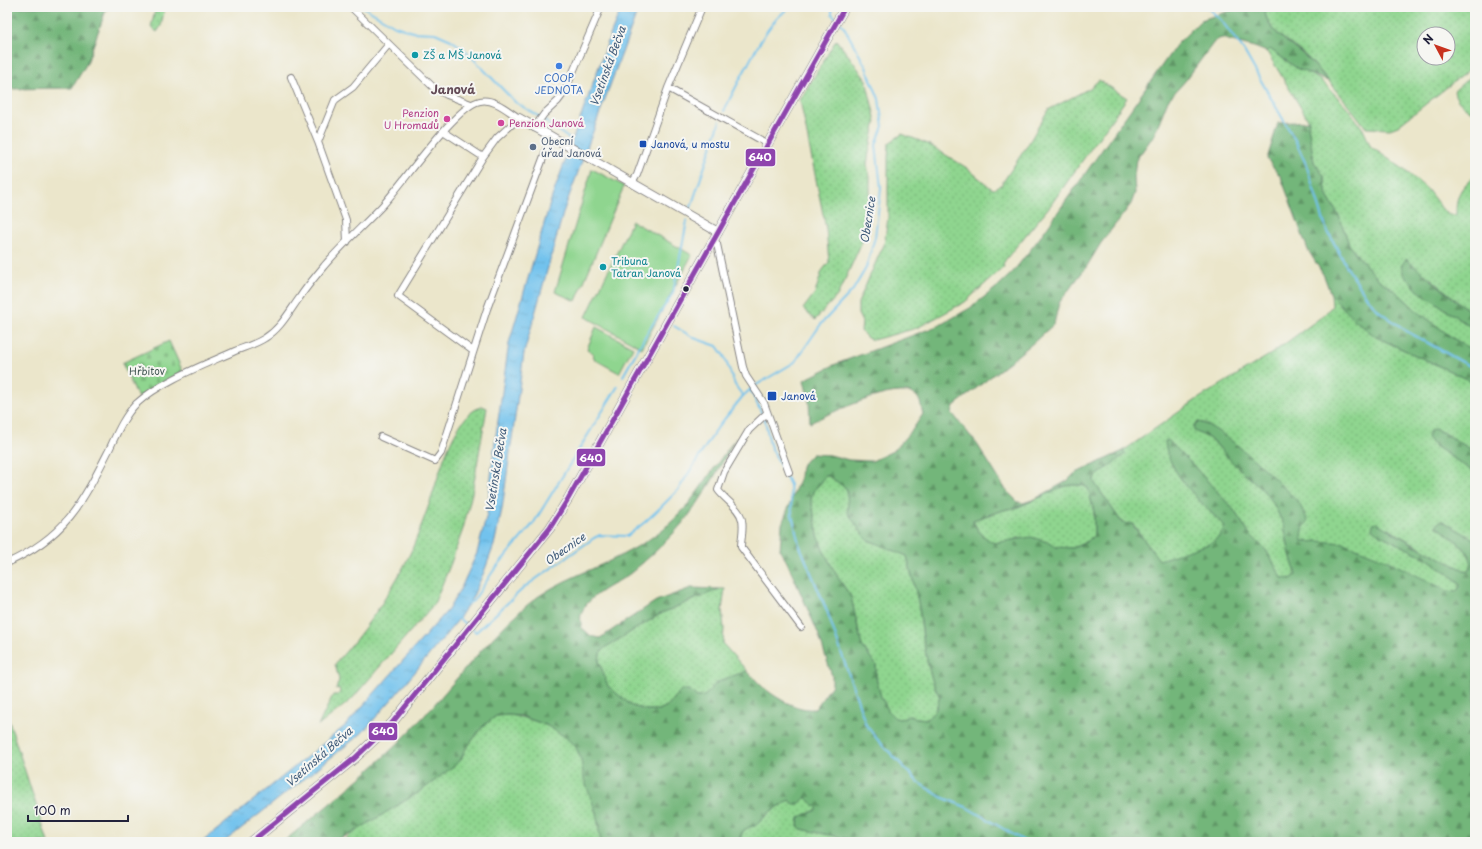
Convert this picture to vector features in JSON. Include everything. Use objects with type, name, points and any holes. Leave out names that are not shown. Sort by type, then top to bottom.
[{"type":"main road","points":[[251,842],[333,777],[379,736],[401,712],[550,528],[559,515],[845,7]]},
{"type":"street","points":[[352,7],[437,90],[471,104]]},
{"type":"street","points":[[536,125],[544,114],[564,93],[601,7]]},
{"type":"street","points":[[630,182],[637,175],[668,88],[702,7]]},
{"type":"street","points":[[318,142],[335,100],[353,86],[389,44]]},
{"type":"street","points":[[291,77],[318,142],[346,220],[347,242]]},
{"type":"street","points":[[668,88],[768,144]]},
{"type":"street","points":[[7,563],[46,541],[65,524],[80,503],[117,434],[135,405],[152,392],[172,381],[264,339],[273,332],[324,266],[389,199],[443,132],[471,104],[480,101],[488,101],[519,118],[536,125],[553,138],[630,182],[716,235],[743,367],[750,383],[764,402],[789,472]]},
{"type":"street","points":[[473,351],[398,296],[483,157],[498,138],[519,118]]},
{"type":"street","points":[[443,132],[483,157]]},
{"type":"street","points":[[381,437],[435,461],[440,453],[489,302],[553,138]]},
{"type":"street","points":[[768,413],[749,430],[724,472],[718,490],[740,513],[743,528],[741,547],[801,628]]},
{"type":"green space","points":[[7,7],[107,7],[87,63],[72,88],[7,89]]},
{"type":"green space","points":[[156,7],[165,7],[161,26],[157,32],[151,27]]},
{"type":"green space","points":[[1242,7],[1269,7],[1265,13],[1272,27],[1282,38],[1310,61],[1328,81],[1298,69],[1270,49],[1267,52],[1221,38],[1214,42],[1186,80],[1168,100],[1154,135],[1136,160],[1134,176],[1135,193],[1131,204],[1101,243],[1087,266],[1059,303],[1054,324],[1033,343],[954,406],[952,413],[977,444],[1006,490],[1018,502],[1023,503],[1035,499],[1067,481],[1074,474],[1123,451],[1125,454],[1094,478],[1094,482],[1122,523],[1132,524],[1159,560],[1209,544],[1220,536],[1225,527],[1179,477],[1167,453],[1165,441],[1168,440],[1233,509],[1248,532],[1266,550],[1282,578],[1291,579],[1296,575],[1284,525],[1273,503],[1262,489],[1232,462],[1215,443],[1207,437],[1194,431],[1194,426],[1199,422],[1231,440],[1255,460],[1296,500],[1308,521],[1303,529],[1302,540],[1311,542],[1344,543],[1386,560],[1448,591],[1454,592],[1460,586],[1459,582],[1428,559],[1379,534],[1372,529],[1373,524],[1377,523],[1415,545],[1466,571],[1472,566],[1468,553],[1453,538],[1436,526],[1441,520],[1475,540],[1475,842],[862,842],[801,829],[798,826],[799,818],[818,809],[806,797],[799,804],[793,804],[790,800],[771,811],[755,826],[749,827],[743,831],[739,841],[736,842],[601,842],[596,812],[584,779],[581,760],[576,747],[565,737],[546,725],[521,716],[508,715],[496,716],[483,726],[465,750],[460,761],[433,782],[351,834],[330,842],[283,842],[350,787],[398,743],[427,713],[496,635],[526,606],[551,588],[635,548],[668,525],[692,500],[736,438],[696,506],[680,526],[657,550],[626,577],[590,600],[581,614],[581,627],[591,636],[600,638],[656,601],[691,588],[719,589],[662,613],[606,647],[600,653],[599,661],[608,686],[632,706],[646,710],[659,710],[669,705],[681,690],[690,690],[697,697],[700,697],[707,694],[717,683],[747,671],[765,689],[784,701],[796,707],[815,709],[832,685],[832,676],[818,633],[787,562],[780,550],[782,524],[800,477],[801,466],[812,454],[830,455],[849,460],[872,461],[893,451],[913,429],[923,414],[920,401],[915,395],[906,392],[894,392],[863,400],[810,423],[809,401],[804,380],[836,364],[940,325],[970,308],[997,287],[1012,273],[1038,240],[1177,44],[1201,20]],"holes":[[[825,476],[829,476],[847,489],[848,513],[866,539],[907,556],[918,601],[928,666],[935,688],[940,697],[935,711],[927,719],[909,716],[900,719],[895,718],[889,712],[881,697],[876,678],[876,665],[862,646],[851,597],[837,576],[823,550],[818,535],[811,499],[813,491],[821,483]],[[1082,485],[1088,488],[1094,512],[1094,535],[1088,541],[1073,548],[1056,547],[1048,542],[1031,537],[994,543],[987,539],[974,523],[973,520],[1007,509],[1016,508],[1065,486]]]},
{"type":"green space","points":[[1269,7],[1475,7],[1475,65],[1398,126],[1390,129],[1366,128],[1324,75],[1309,59],[1284,39],[1268,21],[1265,13]]},
{"type":"green space","points":[[836,40],[866,80],[876,121],[867,165],[870,177],[870,206],[865,235],[837,296],[815,320],[803,309],[815,293],[822,271],[829,262],[826,229],[800,100]]},
{"type":"green space","points":[[1270,49],[1298,69],[1322,81],[1347,107],[1363,129],[1371,147],[1402,168],[1427,189],[1443,210],[1449,215],[1456,215],[1457,202],[1460,192],[1475,175],[1475,316],[1428,276],[1421,294],[1431,299],[1475,330],[1475,351],[1454,339],[1417,311],[1399,294],[1378,279],[1350,247],[1339,216],[1327,196],[1324,176],[1314,162],[1308,126],[1309,121],[1267,52]]},
{"type":"green space","points":[[1475,72],[1475,114],[1459,102],[1454,91]]},
{"type":"green space","points":[[1099,80],[1127,98],[1050,206],[1006,259],[1003,264],[1004,267],[965,302],[917,328],[873,340],[867,338],[861,331],[862,322],[858,314],[858,303],[884,245],[888,218],[889,143],[902,134],[928,144],[967,168],[994,189],[1001,185],[1027,146],[1048,110],[1090,88]]},
{"type":"green space","points":[[1309,121],[1308,126],[1314,162],[1324,176],[1327,196],[1339,216],[1350,247],[1378,279],[1399,294],[1417,311],[1454,339],[1475,351],[1475,387],[1465,378],[1376,337],[1356,321],[1331,295],[1324,276],[1308,250],[1281,177],[1267,159],[1278,123]]},
{"type":"green space","points":[[592,169],[624,186],[576,301],[555,292]]},
{"type":"green space","points":[[632,221],[692,255],[642,348],[586,317]]},
{"type":"green space","points":[[1406,259],[1475,316],[1475,330],[1431,299],[1421,294],[1404,275],[1401,266]]},
{"type":"green space","points":[[1331,295],[1356,321],[1376,337],[1465,378],[1475,387],[1475,452],[1435,429],[1431,443],[1475,473],[1475,540],[1441,520],[1436,526],[1453,538],[1465,550],[1472,562],[1471,568],[1466,571],[1388,529],[1379,534],[1428,559],[1459,582],[1460,586],[1456,591],[1448,591],[1317,541],[1311,542],[1302,540],[1303,529],[1267,472],[1238,446],[1204,423],[1198,422],[1194,426],[1198,433],[1215,443],[1232,462],[1262,489],[1273,503],[1284,525],[1296,575],[1291,579],[1282,578],[1266,550],[1248,532],[1233,509],[1168,440],[1170,460],[1180,476],[1193,494],[1225,527],[1220,536],[1209,544],[1159,561],[1133,524],[1123,524],[1094,482],[1094,478],[1124,454],[1123,451],[1196,400],[1271,354],[1324,315],[1332,306]]},
{"type":"green space","points":[[596,327],[633,347],[619,373],[594,359],[593,353],[587,349]]},
{"type":"green space","name":"Hřbitov","points":[[169,341],[183,372],[161,383],[138,398],[122,363]]},
{"type":"green space","points":[[482,406],[487,408],[472,493],[463,529],[434,604],[351,700],[318,726],[333,695],[338,695],[340,692],[339,688],[336,689],[339,680],[335,664],[355,641],[398,577],[415,542],[448,448],[462,422],[471,412]]},
{"type":"green space","points":[[1434,429],[1446,434],[1475,452],[1475,473],[1431,443],[1427,437],[1429,432]]},
{"type":"green space","points":[[825,476],[829,476],[847,489],[848,513],[866,539],[907,556],[918,601],[928,666],[935,688],[940,697],[935,711],[927,719],[909,716],[900,719],[895,718],[889,712],[881,697],[876,678],[876,665],[862,646],[851,597],[837,576],[823,550],[818,535],[811,499],[813,491],[821,483]]},
{"type":"green space","points":[[1082,485],[1088,488],[1094,512],[1094,535],[1088,541],[1073,548],[1056,547],[1048,542],[1018,538],[1007,542],[994,543],[981,533],[973,520],[1007,509],[1016,508],[1065,486]]},
{"type":"green space","points":[[719,589],[725,589],[722,610],[724,628],[723,644],[747,671],[715,684],[709,693],[702,697],[697,697],[681,690],[669,705],[659,710],[646,710],[632,706],[608,687],[599,661],[600,653],[606,647],[662,613]]},
{"type":"green space","points":[[7,715],[48,842],[7,842]]},
{"type":"green space","points":[[508,715],[535,721],[554,729],[576,747],[580,756],[598,820],[601,842],[343,842],[351,834],[433,782],[460,761],[465,750],[483,726],[496,716]]},
{"type":"green space","points":[[806,797],[818,809],[799,818],[798,826],[801,829],[844,837],[845,842],[736,842],[739,841],[743,831],[749,827],[755,826],[771,811],[790,800],[802,801]]},
{"type":"water","name":"Vsetínská Bečva","points":[[622,7],[639,7],[564,210],[524,353],[502,509],[494,545],[472,598],[458,620],[362,733],[224,842],[202,842],[345,726],[448,610],[461,588],[477,553],[487,514],[494,449],[509,343],[551,200],[611,33]]},
{"type":"waterway","points":[[363,7],[395,26],[413,32],[435,33],[451,40],[464,49],[515,102],[538,116],[568,138],[574,140]]},
{"type":"waterway","points":[[724,111],[770,26],[790,7]]},
{"type":"waterway","name":"Obecnice","points":[[832,7],[832,14],[836,18]]},
{"type":"waterway","points":[[1207,7],[1221,20],[1244,51],[1295,140],[1306,164],[1326,228],[1348,269],[1368,299],[1379,311],[1408,332],[1475,369]]},
{"type":"waterway","name":"Obecnice","points":[[472,629],[476,632],[526,586],[594,538],[600,535],[627,536],[645,522],[678,490],[718,427],[743,396],[753,387],[795,362],[821,324],[853,290],[866,268],[875,237],[881,188],[876,145],[883,126],[879,99],[866,67],[843,25],[840,23]]},
{"type":"waterway","points":[[689,213],[720,121]]},
{"type":"waterway","points":[[623,376],[647,333],[673,293],[687,221]]},
{"type":"waterway","name":"Obecnice","points":[[674,326],[694,338],[717,346],[724,356],[735,385],[743,396]]},
{"type":"waterway","points":[[467,604],[473,601],[494,570],[533,524],[618,386]]},
{"type":"waterway","points":[[750,389],[765,420],[770,445],[790,485],[792,515],[799,544],[827,611],[866,725],[877,739],[919,783],[941,797],[966,807],[1026,842]]},
{"type":"waterway","name":"Obecnice","points":[[458,618],[468,626]]},
{"type":"transit line","name":"640","points":[[251,842],[355,758],[392,723],[550,528],[568,499],[845,7]]},
{"type":"place","name":"ZŠ a MŠ Janová","points":[[415,55]]},
{"type":"place","name":"COOP JEDNOTA","points":[[559,66]]},
{"type":"place","name":"Penzion U Hromadů","points":[[447,119]]},
{"type":"place","name":"Penzion Janová","points":[[501,123]]},
{"type":"place","name":"Janová, u mostu","points":[[643,144]]},
{"type":"place","name":"Obecní úřad Janová","points":[[533,147]]},
{"type":"place","name":"Tribuna Tatran Janová","points":[[603,267]]},
{"type":"place","name":"Janová","points":[[772,396]]},
{"type":"district","name":"Janová","points":[[453,90]]}]
